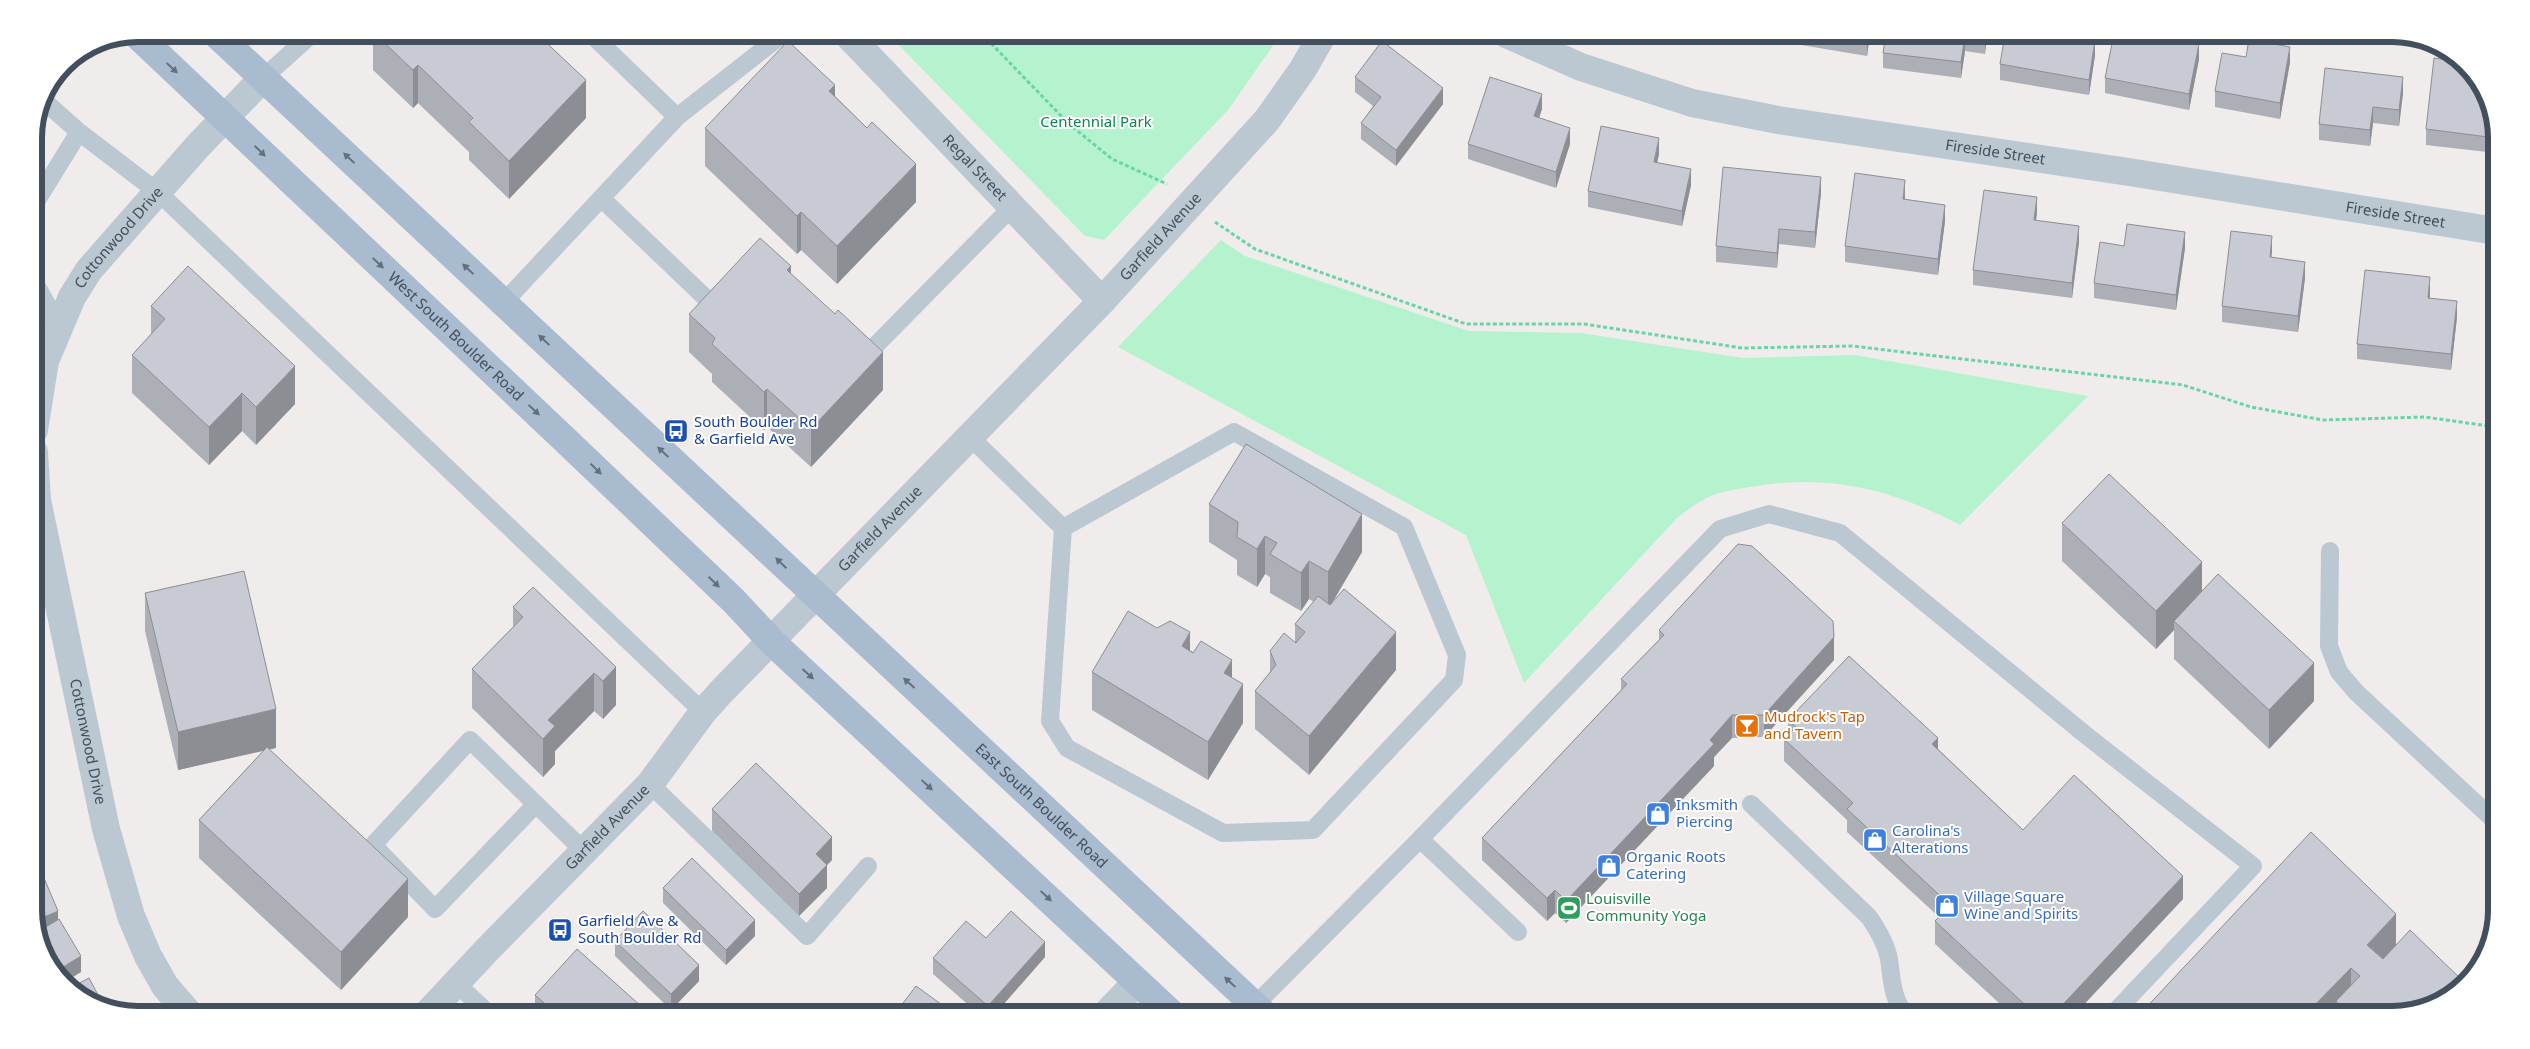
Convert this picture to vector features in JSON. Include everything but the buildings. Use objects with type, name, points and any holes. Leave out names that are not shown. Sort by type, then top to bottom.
[{"type":"main road","name":"West South Boulder Road","points":[[146,43],[590,463],[734,601],[772,642]]},
{"type":"main road","points":[[226,43],[817,596]]},
{"type":"main road","name":"East South Boulder Road","points":[[817,596],[1256,1006]]},
{"type":"main road","points":[[772,642],[1162,1006]]},
{"type":"street","name":"Garfield Avenue","points":[[434,1006],[650,784],[703,712],[817,596],[969,436],[1102,302],[1267,120],[1303,69],[1318,42]]},
{"type":"street","name":"Fireside Street","points":[[1524,42],[1581,68],[1692,103],[1768,118],[2129,172],[2487,230]]},
{"type":"street","name":"Regal Street","points":[[855,43],[1102,302]]},
{"type":"street","name":"Cottonwood Drive","points":[[43,374],[46,327],[72,298],[89,270],[123,229],[159,193],[263,78]]},
{"type":"street","name":"Cottonwood Drive","points":[[43,529],[106,829],[132,916],[148,956],[165,986],[182,1006]]},
{"type":"street","points":[[1114,1006],[1137,982]]},
{"type":"lane","points":[[263,78],[302,43]]},
{"type":"lane","points":[[600,43],[677,117]]},
{"type":"lane","points":[[504,302],[677,117],[772,43]]},
{"type":"lane","points":[[49,105],[79,132],[159,193],[703,712]]},
{"type":"lane","points":[[43,190],[79,132]]},
{"type":"lane","points":[[601,198],[713,305]]},
{"type":"lane","points":[[876,345],[1012,207]]},
{"type":"lane","points":[[969,436],[1063,528],[1050,720],[1067,748],[1222,833],[1313,830],[1454,680],[1457,655],[1404,527],[1234,432],[1063,528]]},
{"type":"lane","points":[[1264,1006],[1420,839],[1720,529],[1769,514],[1840,533],[2087,736],[2253,866],[2121,1006]]},
{"type":"lane","points":[[2330,551],[2329,646],[2340,672],[2356,692],[2488,814]]},
{"type":"lane","points":[[536,804],[435,910],[373,845],[470,740],[536,804],[584,851]]},
{"type":"lane","points":[[650,784],[807,936],[868,866]]},
{"type":"lane","points":[[1751,804],[1869,916],[1880,934],[1889,958],[1894,996],[1900,1006]]},
{"type":"lane","points":[[1420,839],[1518,932]]},
{"type":"lane","points":[[456,983],[480,1006]]},
{"type":"path","points":[[990,43],[1069,124],[1112,158],[1164,180],[1190,204],[1255,249],[1466,324],[1584,324],[1742,348],[1852,346],[2183,385],[2251,407],[2323,420],[2425,417],[2487,426]]},
{"type":"green space","name":"Centennial Park","points":[[1275,42],[1229,109],[1104,240],[1085,236],[896,43]]},
{"type":"green space","points":[[1221,240],[1245,256],[1469,331],[1581,333],[1743,358],[1855,355],[2088,396],[1960,525],[1935,512],[1884,493],[1833,483],[1779,483],[1733,490],[1708,497],[1678,517],[1524,683],[1466,535],[1118,347]]},
{"type":"place","name":"South Boulder Rd & Garfield Ave","points":[[676,431]]},
{"type":"place","name":"Mudrock's Tap and Tavern","points":[[1747,726]]},
{"type":"place","name":"Inksmith Piercing","points":[[1658,814]]},
{"type":"place","name":"Carolina's Alterations","points":[[1875,840]]},
{"type":"place","name":"Organic Roots Catering","points":[[1609,866]]},
{"type":"place","name":"Village Square Wine and Spirits","points":[[1947,906]]},
{"type":"place","name":"Louisville Community Yoga","points":[[1569,908]]},
{"type":"place","name":"Garfield Ave & South Boulder Rd","points":[[560,930]]}]
